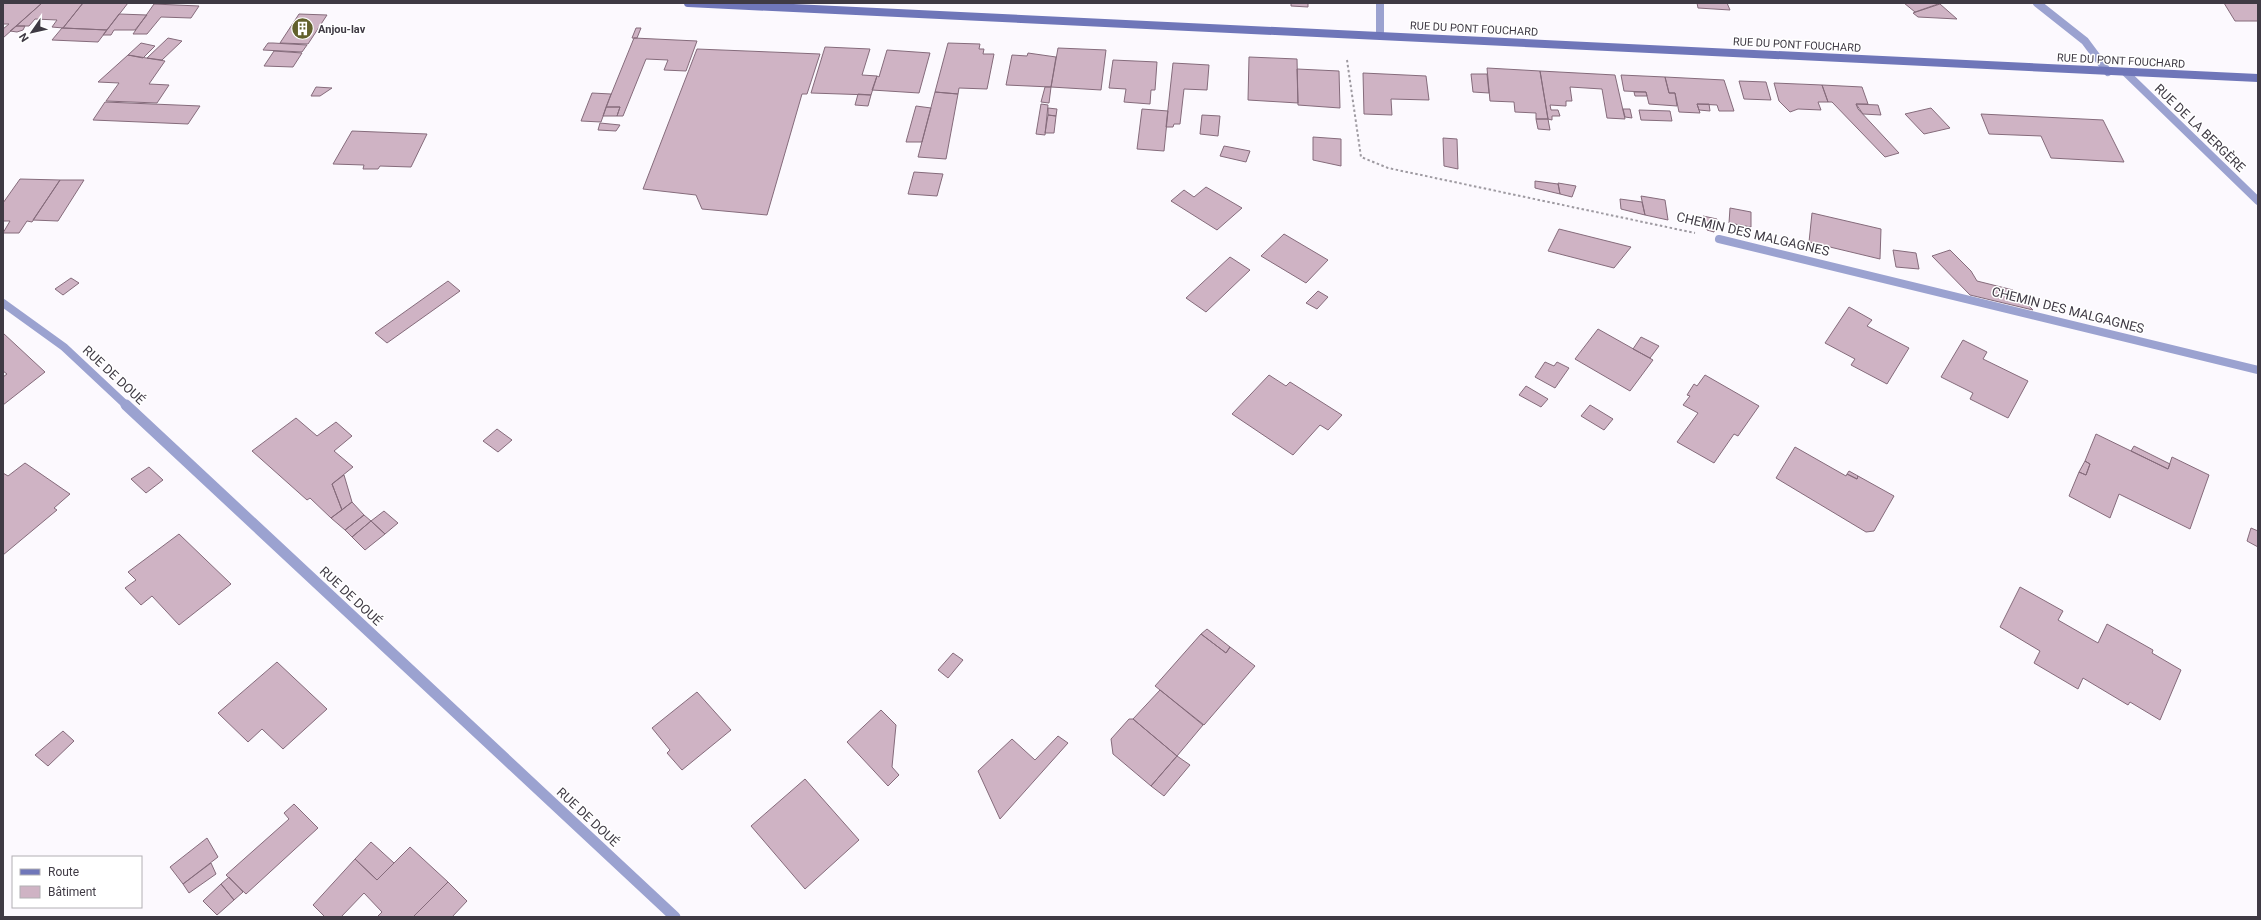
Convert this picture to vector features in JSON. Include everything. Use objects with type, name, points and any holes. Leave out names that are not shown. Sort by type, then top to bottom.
[{"type":"main road","name":"RUE DU PONT FOUCHARD","points":[[688,3],[1380,35],[2126,73],[2258,78]]},
{"type":"street","points":[[1380,3],[1380,35]]},
{"type":"street","points":[[2037,3],[2076,31],[2097,52],[2108,72]]},
{"type":"street","name":"RUE DE LA BERGÈRE","points":[[2126,73],[2258,201]]},
{"type":"street","name":"CHEMIN DES MALGAGNES","points":[[1719,238],[2258,370]]},
{"type":"street","name":"RUE DE DOUÉ","points":[[3,303],[64,347],[674,917]]},
{"type":"path","name":"CHEMIN DES MALGAGNES","points":[[1344,34],[1361,157],[1388,168],[1719,238]]},
{"type":"building","points":[[3,3],[42,3],[3,38],[3,29],[9,24],[3,24]]},
{"type":"building","points":[[42,3],[83,3],[63,28],[52,27],[57,20],[35,19],[29,26],[16,26]]},
{"type":"building","points":[[83,3],[128,3],[107,30],[63,28]]},
{"type":"building","points":[[1291,3],[1308,3],[1308,7],[1291,6]]},
{"type":"building","points":[[1697,3],[1727,3],[1730,10],[1698,8]]},
{"type":"building","points":[[1904,3],[1936,3],[1938,4],[1915,12]]},
{"type":"building","points":[[2224,3],[2258,3],[2258,21],[2235,21]]},
{"type":"building","points":[[154,4],[199,6],[191,18],[161,17],[147,34],[133,34]]},
{"type":"building","points":[[1940,4],[1957,19],[1918,17],[1913,13]]},
{"type":"building","points":[[119,14],[147,15],[135,30],[114,30],[111,35],[103,35]]},
{"type":"building","name":"Anjou-lav","points":[[299,14],[327,15],[308,44],[280,43]]},
{"type":"building","points":[[16,26],[25,26],[23,30],[17,32],[10,31]]},
{"type":"building","points":[[62,28],[107,30],[98,42],[52,40]]},
{"type":"building","points":[[636,28],[641,28],[637,38],[632,38]]},
{"type":"building","points":[[168,38],[182,41],[162,60],[147,58]]},
{"type":"building","points":[[634,38],[697,41],[686,71],[664,70],[668,60],[646,59],[623,116],[617,116],[620,107],[606,107]]},
{"type":"building","points":[[141,43],[155,46],[143,58],[128,55]]},
{"type":"building","name":"Anjou-lav","points":[[268,43],[307,45],[302,52],[263,50]]},
{"type":"building","points":[[948,43],[980,44],[979,49],[984,49],[983,54],[994,54],[987,89],[959,88],[958,94],[935,92]]},
{"type":"building","points":[[825,47],[870,49],[862,75],[877,76],[871,95],[811,93]]},
{"type":"building","points":[[1058,48],[1106,50],[1101,90],[1051,87]]},
{"type":"building","points":[[697,49],[820,54],[807,94],[802,94],[767,215],[702,209],[696,195],[643,189]]},
{"type":"building","points":[[887,50],[930,53],[919,93],[872,90],[877,76],[879,77]]},
{"type":"building","name":"Anjou-lav","points":[[274,51],[302,53],[293,67],[264,66]]},
{"type":"building","points":[[1028,53],[1056,57],[1051,87],[1006,85],[1012,55],[1027,56]]},
{"type":"building","points":[[128,55],[165,61],[149,84],[169,85],[157,103],[106,101],[119,83],[98,82]]},
{"type":"building","points":[[1249,57],[1297,59],[1298,103],[1248,100]]},
{"type":"building","points":[[1113,60],[1157,62],[1155,90],[1151,90],[1150,104],[1124,102],[1126,89],[1109,88]]},
{"type":"building","points":[[1173,63],[1209,65],[1207,90],[1184,89],[1180,124],[1174,124],[1173,127],[1166,127]]},
{"type":"building","points":[[1487,68],[1540,71],[1548,119],[1536,119],[1536,113],[1515,112],[1514,102],[1490,101]]},
{"type":"building","points":[[1297,69],[1339,71],[1340,108],[1298,105]]},
{"type":"building","points":[[1540,71],[1615,75],[1625,119],[1607,118],[1602,89],[1570,87],[1572,101],[1566,101],[1566,106],[1550,105],[1551,110],[1558,110],[1560,116],[1552,116],[1552,120],[1548,119]]},
{"type":"building","points":[[1363,73],[1426,76],[1429,100],[1391,99],[1392,115],[1364,114]]},
{"type":"building","points":[[1471,74],[1487,74],[1489,93],[1473,92]]},
{"type":"building","points":[[1621,75],[1665,77],[1669,93],[1675,93],[1677,106],[1649,104],[1646,92],[1624,91]]},
{"type":"building","points":[[1665,77],[1724,80],[1734,111],[1719,111],[1717,105],[1697,104],[1700,113],[1679,112],[1675,93],[1669,93]]},
{"type":"building","points":[[1739,81],[1766,82],[1771,100],[1744,99]]},
{"type":"building","points":[[1774,83],[1822,85],[1828,102],[1818,102],[1821,110],[1798,109],[1790,112],[1779,101]]},
{"type":"building","points":[[1822,85],[1862,87],[1868,104],[1856,104],[1858,109],[1899,153],[1885,157],[1832,102],[1828,102]]},
{"type":"building","points":[[316,87],[332,88],[320,96],[311,96]]},
{"type":"building","points":[[1045,87],[1051,87],[1049,103],[1041,102]]},
{"type":"building","points":[[935,92],[958,94],[946,159],[918,157]]},
{"type":"building","points":[[1634,92],[1646,92],[1647,96],[1635,96]]},
{"type":"building","points":[[592,93],[611,94],[601,122],[581,121]]},
{"type":"building","points":[[858,94],[871,95],[868,106],[855,105]]},
{"type":"building","points":[[105,102],[200,106],[188,124],[93,120]]},
{"type":"building","points":[[1041,104],[1048,105],[1045,135],[1036,134]]},
{"type":"building","points":[[1697,104],[1709,104],[1710,111],[1699,110]]},
{"type":"building","points":[[1856,104],[1878,105],[1881,115],[1863,114]]},
{"type":"building","points":[[916,106],[931,108],[922,142],[906,142]]},
{"type":"building","points":[[606,107],[620,107],[617,116],[603,116]]},
{"type":"building","points":[[1048,108],[1057,109],[1056,116],[1048,115]]},
{"type":"building","points":[[1931,108],[1950,128],[1924,134],[1905,114]]},
{"type":"building","points":[[1142,109],[1168,111],[1164,151],[1137,149]]},
{"type":"building","points":[[1623,109],[1630,109],[1632,118],[1625,117]]},
{"type":"building","points":[[1639,110],[1670,111],[1672,121],[1641,120]]},
{"type":"building","points":[[1981,114],[2103,120],[2124,162],[2051,158],[2041,136],[1989,134]]},
{"type":"building","points":[[1048,115],[1056,116],[1054,133],[1045,133]]},
{"type":"building","points":[[1202,115],[1220,116],[1218,136],[1200,134]]},
{"type":"building","points":[[1536,119],[1548,119],[1550,130],[1538,129]]},
{"type":"building","points":[[600,123],[620,125],[616,131],[598,130]]},
{"type":"building","points":[[352,131],[427,134],[411,167],[380,166],[378,169],[363,169],[364,165],[333,164]]},
{"type":"building","points":[[1313,137],[1341,139],[1341,166],[1313,160]]},
{"type":"building","points":[[1443,138],[1457,139],[1458,169],[1444,166]]},
{"type":"building","points":[[1224,146],[1250,151],[1246,162],[1220,156]]},
{"type":"building","points":[[914,172],[943,174],[937,196],[908,194]]},
{"type":"building","points":[[20,179],[60,180],[32,222],[27,221],[19,233],[3,233],[10,221],[3,221],[3,203]]},
{"type":"building","points":[[60,180],[84,180],[58,221],[33,220]]},
{"type":"building","points":[[1535,181],[1558,184],[1560,194],[1535,188]]},
{"type":"building","points":[[1558,183],[1576,186],[1572,197],[1560,194]]},
{"type":"building","points":[[1206,187],[1242,208],[1217,230],[1171,201],[1184,190],[1194,197]]},
{"type":"building","points":[[1641,196],[1665,200],[1668,220],[1645,215]]},
{"type":"building","points":[[1620,199],[1642,202],[1645,215],[1621,209]]},
{"type":"building","points":[[1730,208],[1751,212],[1751,227],[1729,223]]},
{"type":"building","points":[[1812,213],[1881,229],[1880,259],[1809,242]]},
{"type":"building","points":[[1703,216],[1717,219],[1714,232],[1707,230]]},
{"type":"building","points":[[1559,229],[1631,247],[1614,268],[1548,251]]},
{"type":"building","points":[[1284,234],[1328,260],[1306,283],[1261,256]]},
{"type":"building","points":[[1893,250],[1916,253],[1919,269],[1896,267]]},
{"type":"building","points":[[1950,250],[1971,271],[1977,281],[2013,290],[2033,310],[1970,295],[1932,256]]},
{"type":"building","points":[[1230,257],[1250,270],[1206,312],[1186,298]]},
{"type":"building","points":[[71,278],[79,283],[63,295],[55,289]]},
{"type":"building","points":[[448,281],[460,291],[387,343],[375,333]]},
{"type":"building","points":[[1318,291],[1328,297],[1317,309],[1306,303]]},
{"type":"building","points":[[1849,307],[1872,320],[1867,326],[1909,348],[1887,384],[1851,365],[1855,359],[1825,343]]},
{"type":"building","points":[[1598,329],[1653,360],[1630,391],[1575,359]]},
{"type":"building","points":[[3,333],[45,372],[3,405],[3,377],[7,374],[3,371]]},
{"type":"building","points":[[1641,337],[1659,346],[1650,358],[1633,349]]},
{"type":"building","points":[[1963,340],[1987,352],[1983,359],[2028,381],[2008,418],[1970,399],[1973,393],[1941,377]]},
{"type":"building","points":[[1545,362],[1554,366],[1557,362],[1569,368],[1555,388],[1535,377]]},
{"type":"building","points":[[1269,375],[1286,386],[1290,382],[1342,415],[1328,430],[1320,425],[1293,455],[1232,414]]},
{"type":"building","points":[[1705,375],[1759,406],[1738,436],[1734,434],[1714,463],[1677,442],[1698,413],[1683,405],[1690,396],[1687,395],[1694,384],[1697,386]]},
{"type":"building","points":[[1526,386],[1548,399],[1541,407],[1519,395]]},
{"type":"building","points":[[1590,405],[1613,419],[1604,430],[1581,416]]},
{"type":"building","points":[[296,418],[317,436],[336,422],[352,436],[334,451],[353,467],[332,484],[342,510],[331,518],[310,498],[307,500],[252,451]]},
{"type":"building","points":[[497,429],[512,440],[498,452],[483,441]]},
{"type":"building","points":[[2096,434],[2168,469],[2172,457],[2209,475],[2190,529],[2119,494],[2110,518],[2069,496],[2079,472],[2086,475],[2090,464],[2085,461]]},
{"type":"building","points":[[2134,446],[2170,464],[2168,469],[2131,451]]},
{"type":"building","points":[[1795,447],[1846,476],[1847,474],[1857,479],[1858,476],[1894,496],[1874,531],[1866,532],[1776,478]]},
{"type":"building","points":[[2085,461],[2090,464],[2086,475],[2079,472]]},
{"type":"building","points":[[25,463],[70,494],[54,508],[57,510],[3,555],[3,473],[8,476]]},
{"type":"building","points":[[149,467],[163,480],[146,493],[131,479]]},
{"type":"building","points":[[1849,471],[1858,476],[1857,479],[1847,474]]},
{"type":"building","points":[[344,475],[352,502],[342,510],[332,484]]},
{"type":"building","points":[[352,502],[364,515],[345,530],[331,518]]},
{"type":"building","points":[[384,511],[398,523],[385,534],[371,521]]},
{"type":"building","points":[[364,515],[371,521],[352,537],[345,530]]},
{"type":"building","points":[[371,521],[385,534],[365,550],[352,537]]},
{"type":"building","points":[[2251,528],[2258,531],[2258,547],[2247,541]]},
{"type":"building","points":[[179,534],[231,584],[179,625],[152,596],[141,605],[125,588],[136,580],[128,572]]},
{"type":"building","points":[[2020,587],[2063,611],[2058,620],[2098,643],[2107,624],[2153,650],[2152,653],[2181,670],[2160,720],[2130,702],[2128,705],[2083,678],[2078,689],[2034,663],[2040,651],[2000,627]]},
{"type":"building","points":[[1207,629],[1230,647],[1226,653],[1201,634]]},
{"type":"building","points":[[1201,634],[1226,653],[1230,647],[1255,666],[1204,725],[1155,686]]},
{"type":"building","points":[[953,653],[963,660],[948,678],[938,670]]},
{"type":"building","points":[[277,662],[327,709],[283,749],[262,729],[248,742],[218,713]]},
{"type":"building","points":[[1160,690],[1203,725],[1177,756],[1133,719]]},
{"type":"building","points":[[697,692],[731,730],[682,770],[667,753],[670,750],[652,728]]},
{"type":"building","points":[[881,710],[896,725],[892,767],[899,775],[888,786],[847,742]]},
{"type":"building","points":[[1129,719],[1133,719],[1177,756],[1151,786],[1113,754],[1111,739]]},
{"type":"building","points":[[63,731],[74,741],[48,766],[35,755]]},
{"type":"building","points":[[1058,736],[1068,743],[1000,819],[978,771],[1012,739],[1035,760]]},
{"type":"building","points":[[1177,756],[1190,765],[1164,796],[1151,786]]},
{"type":"building","points":[[805,779],[859,840],[805,889],[751,826]]},
{"type":"building","points":[[294,804],[318,828],[246,894],[226,875],[289,819],[284,813]]},
{"type":"building","points":[[207,838],[218,857],[183,884],[170,867]]},
{"type":"building","points":[[371,842],[394,863],[377,880],[355,859]]},
{"type":"building","points":[[410,847],[448,882],[413,917],[377,917],[382,912],[364,893],[341,917],[325,917],[313,905],[355,859],[377,880]]},
{"type":"building","points":[[211,863],[216,874],[189,893],[183,884]]},
{"type":"building","points":[[229,877],[243,892],[234,900],[221,884]]},
{"type":"building","points":[[448,882],[467,901],[452,917],[413,917]]},
{"type":"building","points":[[221,884],[234,900],[217,915],[203,901]]},
{"type":"place","name":"Anjou-lav","points":[[303,29]]}]
